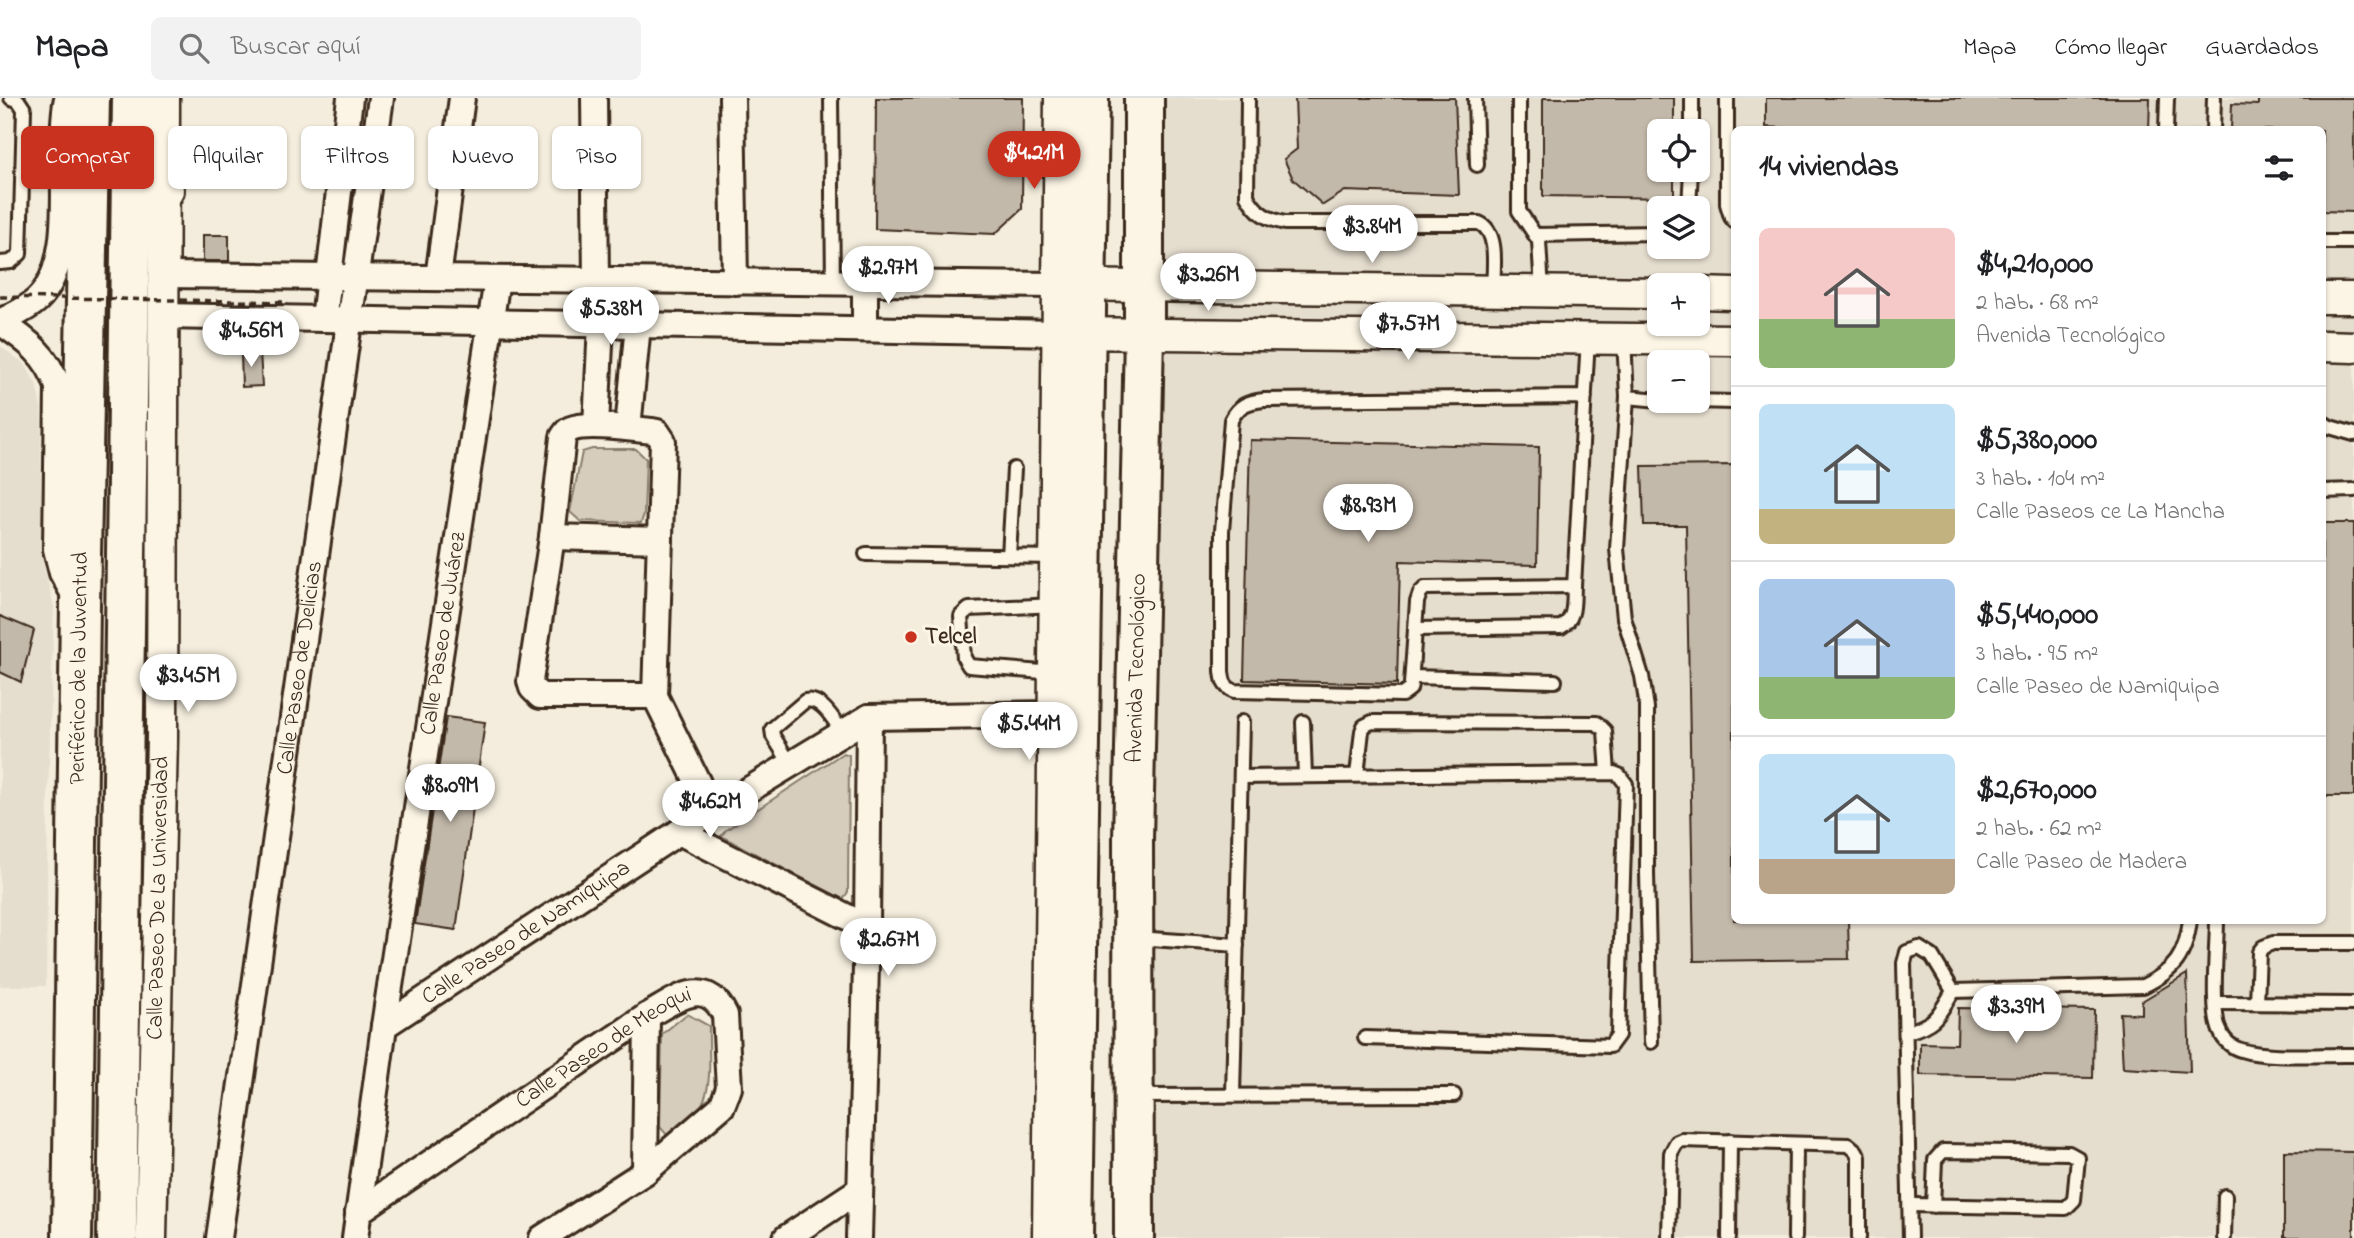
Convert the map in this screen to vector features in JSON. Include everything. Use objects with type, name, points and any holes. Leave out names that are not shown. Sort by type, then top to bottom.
[{"type":"main road","name":"Periférico de la Juventud","points":[[72,1238],[90,98]]},
{"type":"main road","name":"Periférico de la Juventud","points":[[117,1238],[132,98]]},
{"type":"main road","points":[[142,98],[164,190]]},
{"type":"main road","points":[[1073,1238],[1071,286],[1089,98]]},
{"type":"main road","name":"Avenida Tecnológico","points":[[1134,1238],[1133,839],[1144,335],[1144,98]]},
{"type":"street","points":[[67,98],[62,144],[61,250],[57,270],[38,299],[29,307],[0,322],[22,337],[46,359],[58,387],[56,549],[62,573],[80,605]]},
{"type":"street","name":"Calle Paseo De La Universidad","points":[[151,1238],[162,752],[164,98]]},
{"type":"street","points":[[324,319],[350,98]]},
{"type":"street","name":"Calle Paseo de Delicias","points":[[219,1238],[381,98]]},
{"type":"street","points":[[438,278],[462,98]]},
{"type":"street","points":[[594,98],[596,280]]},
{"type":"street","points":[[732,98],[735,282]]},
{"type":"street","points":[[1060,98],[1071,286]]},
{"type":"street","points":[[164,275],[1647,293]]},
{"type":"street","name":"Calle Paseo de Juárez","points":[[355,1238],[384,1026],[497,279]]},
{"type":"street","points":[[865,283],[865,329]]},
{"type":"street","points":[[1233,289],[1234,336]]},
{"type":"street","points":[[1710,293],[1731,294]]},
{"type":"street","points":[[2326,298],[2354,298]]},
{"type":"street","points":[[164,316],[1144,335],[1731,340]]},
{"type":"street","points":[[596,426],[601,324]]},
{"type":"street","points":[[628,428],[638,325]]},
{"type":"street","points":[[1048,1238],[1057,557],[1071,332]]},
{"type":"street","points":[[2326,346],[2354,347]]},
{"type":"street","points":[[655,696],[540,695],[531,688],[563,437],[569,429],[596,426],[628,428],[657,432],[663,441],[655,696],[698,783]]},
{"type":"street","points":[[552,537],[660,540]]},
{"type":"street","points":[[859,1238],[869,717],[1055,714]]},
{"type":"street","name":"Calle Paseo de Namiquipa","points":[[384,1026],[679,832],[869,717]]},
{"type":"street","points":[[679,832],[867,927]]},
{"type":"street","name":"Calle Paseo de Meoqui","points":[[358,1212],[647,1016],[688,993],[707,995],[725,1015],[729,1088],[722,1106],[645,1172],[542,1238]]},
{"type":"street","points":[[645,1172],[647,1016]]},
{"type":"street","points":[[786,1238],[859,1190]]},
{"type":"lane","points":[[0,263],[11,262],[20,254],[24,109],[18,100],[11,98]]},
{"type":"lane","points":[[831,98],[833,283]]},
{"type":"lane","points":[[1248,98],[1247,196],[1255,209],[1269,219],[1285,223],[1479,223],[1487,226],[1492,236],[1493,291]]},
{"type":"lane","points":[[1475,98],[1477,165]]},
{"type":"lane","points":[[1519,98],[1519,211],[1540,247],[1542,292]]},
{"type":"lane","points":[[1692,98],[1692,119]]},
{"type":"lane","points":[[1727,98],[1727,204],[1731,217]]},
{"type":"lane","points":[[2166,126],[2167,98]]},
{"type":"lane","points":[[2213,126],[2214,98]]},
{"type":"lane","points":[[1535,235],[1647,233]]},
{"type":"lane","points":[[2326,242],[2354,242]]},
{"type":"lane","points":[[1415,629],[1561,627],[1567,624],[1573,615],[1588,338]]},
{"type":"lane","points":[[1624,339],[1627,397],[1617,549],[1619,590],[1624,618],[1642,676],[1647,708],[1651,1042]]},
{"type":"lane","points":[[1574,586],[1425,588],[1417,602],[1410,689],[1398,695],[1234,691],[1227,688],[1223,682],[1220,579],[1222,531],[1231,420],[1237,409],[1247,402],[1264,400],[1585,397]]},
{"type":"lane","points":[[1627,397],[1647,399]]},
{"type":"lane","points":[[1710,401],[1731,402]]},
{"type":"lane","points":[[2326,424],[2354,434]]},
{"type":"lane","points":[[1009,556],[1014,469]]},
{"type":"lane","points":[[2326,491],[2354,490]]},
{"type":"lane","points":[[866,554],[1057,557]]},
{"type":"lane","points":[[1055,673],[969,666],[964,658],[961,616],[969,609],[1056,605]]},
{"type":"lane","points":[[1412,677],[1555,681]]},
{"type":"lane","points":[[791,765],[773,736],[772,729],[805,701],[811,700],[820,704],[843,733]]},
{"type":"lane","points":[[1303,722],[1304,776]]},
{"type":"lane","points":[[1357,775],[1362,731],[1372,722],[1597,723],[1605,731],[1608,773]]},
{"type":"lane","points":[[1233,1095],[1242,723]]},
{"type":"lane","points":[[1241,777],[1608,773],[1619,775],[1626,784],[1618,1035],[1610,1046],[1365,1038]]},
{"type":"lane","points":[[1953,991],[2143,986],[2161,978],[2181,956],[2188,939],[2190,924]]},
{"type":"lane","points":[[2217,924],[2216,1017],[2220,1033],[2230,1044],[2238,1050],[2256,1054],[2354,1055]]},
{"type":"lane","points":[[1133,937],[1237,945]]},
{"type":"lane","points":[[2258,1003],[2259,952],[2267,944],[2354,943]]},
{"type":"lane","points":[[1910,1238],[1904,963],[1907,953],[1919,948],[1932,956],[1953,991]]},
{"type":"lane","points":[[1907,1032],[1927,1026],[1939,1014],[1953,991]]},
{"type":"lane","points":[[2216,1003],[2354,1004]]},
{"type":"lane","points":[[1135,1096],[1454,1095]]},
{"type":"lane","points":[[1669,1238],[1671,1153],[1673,1147],[1682,1140],[1849,1146],[1859,1157],[1859,1238]]},
{"type":"lane","points":[[1729,1238],[1730,1142]]},
{"type":"lane","points":[[1795,1238],[1796,1144]]},
{"type":"lane","points":[[1910,1205],[1933,1206],[2066,1208],[2074,1200],[2078,1158],[2069,1153],[1943,1151],[1935,1160],[1933,1206]]},
{"type":"lane","points":[[2224,1238],[2225,1196]]},
{"type":"path","points":[[0,297],[288,302]]},
{"type":"shaded area","points":[[1149,98],[2354,98],[2354,1238],[1140,1238]]},
{"type":"shaded area","points":[[0,346],[25,364],[36,384],[41,408],[42,560],[54,606],[46,986],[0,986]]},
{"type":"shaded area","points":[[592,449],[636,449],[646,459],[644,514],[641,523],[580,521],[570,512],[582,452]]},
{"type":"shaded area","points":[[843,753],[849,755],[848,892],[843,899],[721,836],[726,830]]},
{"type":"shaded area","points":[[687,1014],[709,1026],[707,1090],[695,1114],[684,1125],[667,1135],[660,1127],[662,1034]]},
{"type":"building","points":[[876,98],[1023,98],[1022,209],[995,234],[875,229]]},
{"type":"building","points":[[1295,98],[1455,98],[1459,195],[1345,191],[1323,205],[1293,179],[1284,159],[1297,149]]},
{"type":"building","points":[[1543,98],[1674,98],[1674,119],[1647,119],[1647,182],[1674,182],[1674,196],[1543,196]]},
{"type":"building","points":[[1766,98],[2150,98],[2149,126],[1766,126]]},
{"type":"building","points":[[2258,98],[2354,98],[2354,212],[2326,211],[2326,126],[2231,126],[2232,104],[2258,105]]},
{"type":"building","points":[[203,235],[229,235],[229,261],[203,261]]},
{"type":"building","points":[[260,351],[262,386],[242,387],[241,352]]},
{"type":"building","points":[[1250,440],[1539,447],[1537,565],[1400,561],[1397,684],[1244,680]]},
{"type":"building","points":[[1731,465],[1731,924],[1848,924],[1849,959],[1694,961],[1686,525],[1644,525],[1642,466]]},
{"type":"building","points":[[2326,523],[2354,523],[2354,796],[2326,796]]},
{"type":"building","points":[[0,616],[34,630],[21,682],[0,672]]},
{"type":"building","points":[[446,717],[485,722],[456,930],[415,924]]},
{"type":"building","points":[[2187,974],[2190,1072],[2123,1068],[2120,1013],[2142,1014],[2142,1001]]},
{"type":"building","points":[[1958,1008],[2094,1010],[2093,1078],[1920,1075],[1920,1043],[1957,1044]]},
{"type":"building","points":[[2284,1151],[2354,1152],[2354,1238],[2284,1238]]},
{"type":"place","name":"Telcel","points":[[911,637]]}]
